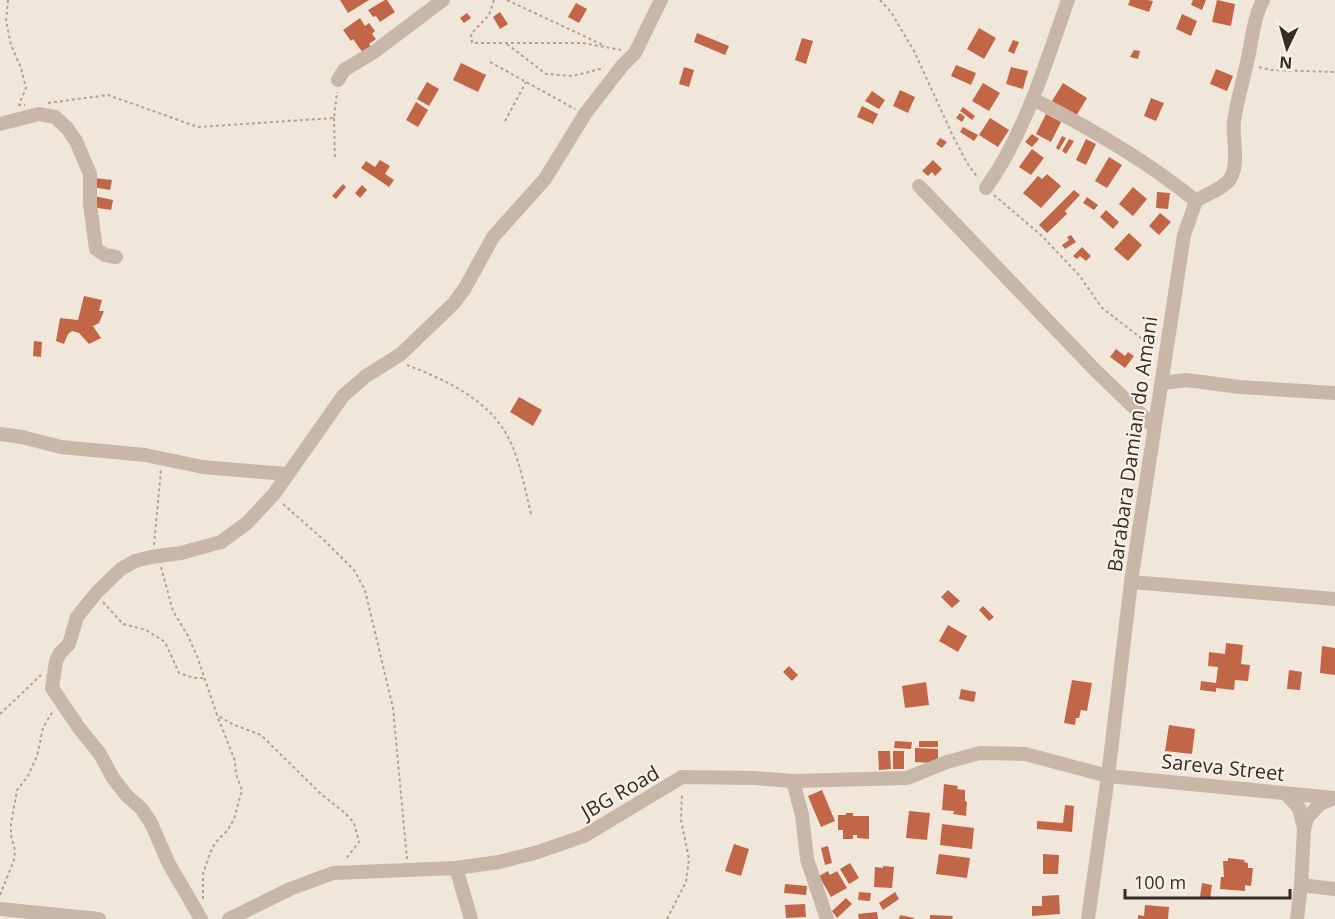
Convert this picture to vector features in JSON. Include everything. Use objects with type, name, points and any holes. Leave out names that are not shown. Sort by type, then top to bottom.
[{"type":"street","points":[[338,80],[344,70],[374,52],[428,5],[443,0]]},
{"type":"street","points":[[200,918],[169,864],[151,823],[141,808],[127,796],[113,778],[100,754],[52,688],[56,661],[69,644],[77,616],[97,591],[121,569],[135,561],[181,553],[221,542],[247,523],[274,494],[343,396],[366,376],[393,360],[434,323],[465,288],[493,237],[545,179],[585,114],[622,66],[635,53],[661,0]]},
{"type":"street","points":[[986,188],[1004,162],[1033,99],[1068,0]]},
{"type":"street","points":[[1033,99],[1121,147],[1164,175],[1196,201],[1228,182],[1232,176],[1236,159],[1233,148],[1234,123],[1239,92],[1263,0]]},
{"type":"street","points":[[0,124],[39,114],[60,120],[76,141],[90,174],[90,204],[96,249],[105,255],[117,257]]},
{"type":"street","points":[[919,186],[1094,369],[1154,427]]},
{"type":"street","name":"Barabara Damian do Amani","points":[[1088,919],[1131,582],[1154,427],[1184,235],[1196,201]]},
{"type":"street","points":[[1162,383],[1186,380],[1240,387],[1335,393]]},
{"type":"street","points":[[0,434],[61,447],[146,454],[222,470],[287,474]]},
{"type":"street","points":[[1131,582],[1335,598]]},
{"type":"street","name":"JBG Road","points":[[229,919],[290,889],[333,873],[456,868],[528,855],[584,836],[682,777],[793,781],[907,778],[947,762],[980,753],[1025,754],[1108,776]]},
{"type":"street","name":"Sareva Street","points":[[1108,776],[1335,798]]},
{"type":"street","points":[[793,781],[802,815],[807,859],[827,919]]},
{"type":"street","points":[[1286,794],[1299,808],[1304,830]]},
{"type":"street","points":[[1297,919],[1304,830],[1307,818],[1320,804],[1335,798]]},
{"type":"street","points":[[456,868],[471,919]]},
{"type":"street","points":[[1301,885],[1335,889]]},
{"type":"street","points":[[0,909],[96,919]]},
{"type":"path","points":[[8,0],[6,21],[11,45],[21,68],[26,88],[13,110]]},
{"type":"path","points":[[494,0],[489,15],[471,34],[472,43],[583,43],[635,53]]},
{"type":"path","points":[[507,0],[610,48]]},
{"type":"path","points":[[880,0],[891,12],[914,51],[929,88],[957,144],[967,163],[986,188],[1042,236],[1072,268],[1102,308],[1166,356]]},
{"type":"path","points":[[507,44],[546,74],[572,76],[622,66]]},
{"type":"path","points":[[490,62],[585,114]]},
{"type":"path","points":[[1247,64],[1271,70],[1335,72]]},
{"type":"path","points":[[505,121],[526,82]]},
{"type":"path","points":[[42,103],[108,95],[198,127],[334,118]]},
{"type":"path","points":[[335,160],[334,118],[337,97]]},
{"type":"path","points":[[18,105],[32,105]]},
{"type":"path","points":[[393,360],[418,369],[478,400],[498,422],[509,439],[531,514]]},
{"type":"path","points":[[162,459],[155,556],[173,611],[188,636],[204,678],[235,762],[236,774],[242,790],[234,819],[227,831],[215,843],[203,874],[203,903],[200,918]]},
{"type":"path","points":[[282,504],[324,540],[354,570],[366,590],[393,708],[409,870]]},
{"type":"path","points":[[97,591],[123,624],[146,630],[165,642],[179,673],[194,678],[204,678]]},
{"type":"path","points":[[0,714],[56,661]]},
{"type":"path","points":[[0,895],[14,860],[15,851],[10,824],[17,790],[28,776],[37,756],[43,728],[52,716],[57,696]]},
{"type":"path","points":[[217,714],[232,724],[261,735],[354,824],[359,842],[333,873]]},
{"type":"path","points":[[667,919],[686,882],[689,859],[681,820],[682,777]]},
{"type":"building","points":[[340,0],[369,0],[348,13]]},
{"type":"building","points":[[385,0],[395,12],[380,22],[368,10]]},
{"type":"building","points":[[1130,0],[1153,1],[1149,12],[1128,5]]},
{"type":"building","points":[[1193,0],[1206,0],[1202,10],[1191,5]]},
{"type":"building","points":[[1217,0],[1235,4],[1231,26],[1212,22]]},
{"type":"building","points":[[576,3],[587,9],[579,23],[568,17]]},
{"type":"building","points":[[500,12],[508,24],[500,29],[493,17]]},
{"type":"building","points":[[467,13],[471,18],[464,23],[460,18]]},
{"type":"building","points":[[1182,14],[1197,21],[1191,36],[1176,29]]},
{"type":"building","points":[[360,18],[365,26],[369,23],[375,31],[372,34],[376,39],[363,53],[343,30]]},
{"type":"building","points":[[979,28],[996,38],[984,59],[967,49]]},
{"type":"building","points":[[697,33],[729,46],[725,55],[694,42]]},
{"type":"building","points":[[802,38],[813,41],[806,64],[795,60]]},
{"type":"building","points":[[1013,40],[1019,42],[1014,54],[1008,51]]},
{"type":"building","points":[[1134,50],[1140,51],[1138,59],[1130,57]]},
{"type":"building","points":[[461,63],[486,75],[478,92],[453,80]]},
{"type":"building","points":[[956,65],[976,73],[971,85],[951,76]]},
{"type":"building","points":[[684,67],[694,70],[689,87],[679,84]]},
{"type":"building","points":[[1011,67],[1028,71],[1023,89],[1006,84]]},
{"type":"building","points":[[1216,69],[1233,76],[1227,91],[1210,84]]},
{"type":"building","points":[[427,82],[439,89],[429,106],[417,99]]},
{"type":"building","points":[[983,83],[1000,93],[989,111],[972,101]]},
{"type":"building","points":[[1063,83],[1087,98],[1076,116],[1052,101]]},
{"type":"building","points":[[900,90],[915,97],[908,113],[893,106]]},
{"type":"building","points":[[872,91],[885,100],[879,109],[865,101]]},
{"type":"building","points":[[1151,98],[1164,103],[1156,121],[1144,116]]},
{"type":"building","points":[[416,102],[428,110],[418,127],[406,120]]},
{"type":"building","points":[[862,106],[878,114],[873,124],[857,117]]},
{"type":"building","points":[[963,107],[975,116],[972,120],[960,111]]},
{"type":"building","points":[[960,113],[965,117],[962,122],[956,118]]},
{"type":"building","points":[[1046,114],[1061,122],[1051,142],[1036,134]]},
{"type":"building","points":[[990,118],[1009,130],[998,147],[979,135]]},
{"type":"building","points":[[963,127],[978,135],[974,141],[960,132]]},
{"type":"building","points":[[1032,134],[1039,139],[1032,147],[1025,142]]},
{"type":"building","points":[[1062,136],[1066,138],[1059,150],[1056,148]]},
{"type":"building","points":[[940,138],[947,142],[942,148],[936,144]]},
{"type":"building","points":[[1069,139],[1074,141],[1066,154],[1062,151]]},
{"type":"building","points":[[1086,139],[1096,144],[1086,165],[1076,160]]},
{"type":"building","points":[[1032,149],[1044,158],[1031,175],[1019,167]]},
{"type":"building","points":[[1109,157],[1122,165],[1107,188],[1095,181]]},
{"type":"building","points":[[380,160],[390,166],[385,174],[394,180],[389,187],[361,168],[366,161],[375,167]]},
{"type":"building","points":[[933,160],[942,169],[935,176],[932,172],[928,176],[922,171]]},
{"type":"building","points":[[1047,174],[1061,186],[1041,208],[1023,193],[1038,176],[1042,179]]},
{"type":"building","points":[[94,178],[112,180],[110,190],[92,187]]},
{"type":"building","points":[[343,184],[346,187],[336,199],[332,196]]},
{"type":"building","points":[[362,185],[367,190],[360,198],[355,193]]},
{"type":"building","points":[[1133,187],[1147,199],[1133,216],[1119,204]]},
{"type":"building","points":[[1074,190],[1080,195],[1065,211],[1067,214],[1047,233],[1039,225]]},
{"type":"building","points":[[1157,192],[1170,193],[1168,209],[1156,208]]},
{"type":"building","points":[[94,196],[113,200],[111,210],[92,207]]},
{"type":"building","points":[[1087,197],[1098,205],[1094,210],[1083,203]]},
{"type":"building","points":[[1106,210],[1119,222],[1113,229],[1100,217]]},
{"type":"building","points":[[1160,213],[1171,222],[1159,235],[1149,226]]},
{"type":"building","points":[[1129,233],[1142,245],[1128,261],[1114,249]]},
{"type":"building","points":[[1071,235],[1076,242],[1065,249],[1062,245],[1069,240],[1067,237]]},
{"type":"building","points":[[1082,247],[1091,256],[1086,261],[1080,256],[1077,259],[1073,256]]},
{"type":"building","points":[[84,296],[102,300],[99,311],[104,311],[99,323],[93,326],[101,338],[89,344],[79,333],[72,331],[68,334],[64,344],[56,341],[60,318],[78,320]]},
{"type":"building","points":[[34,341],[42,342],[41,357],[33,356]]},
{"type":"building","points":[[1116,349],[1125,356],[1128,352],[1134,356],[1125,368],[1110,357]]},
{"type":"building","points":[[519,397],[542,410],[533,426],[510,412]]},
{"type":"building","points":[[948,590],[960,601],[952,608],[941,597]]},
{"type":"building","points":[[983,606],[994,617],[989,621],[979,610]]},
{"type":"building","points":[[948,625],[967,636],[958,652],[939,641]]},
{"type":"building","points":[[1226,643],[1243,645],[1241,664],[1250,665],[1248,681],[1235,680],[1234,690],[1216,688],[1216,692],[1200,690],[1201,681],[1216,683],[1218,667],[1208,666],[1209,652],[1225,654]]},
{"type":"building","points":[[1322,646],[1335,648],[1335,675],[1320,673]]},
{"type":"building","points":[[789,666],[798,675],[792,681],[783,672]]},
{"type":"building","points":[[1289,670],[1302,672],[1300,690],[1287,689]]},
{"type":"building","points":[[1072,680],[1092,683],[1087,711],[1081,710],[1075,725],[1064,723]]},
{"type":"building","points":[[926,682],[929,705],[905,708],[902,686]]},
{"type":"building","points":[[961,689],[976,692],[974,702],[959,699]]},
{"type":"building","points":[[1169,725],[1195,729],[1192,754],[1165,751]]},
{"type":"building","points":[[895,741],[912,742],[911,749],[894,748]]},
{"type":"building","points":[[919,741],[938,741],[938,747],[919,747]]},
{"type":"building","points":[[915,748],[938,749],[938,760],[932,760],[932,763],[915,762]]},
{"type":"building","points":[[878,751],[890,751],[891,769],[879,770]]},
{"type":"building","points":[[893,751],[904,751],[904,769],[893,769]]},
{"type":"building","points":[[944,784],[958,786],[957,789],[965,790],[966,816],[953,814],[954,811],[942,810]]},
{"type":"building","points":[[822,790],[835,821],[821,827],[808,796]]},
{"type":"building","points":[[1065,805],[1074,806],[1072,832],[1037,829],[1037,821],[1063,823]]},
{"type":"building","points":[[909,811],[930,813],[927,840],[906,838]]},
{"type":"building","points":[[846,813],[853,813],[853,816],[869,816],[869,839],[857,838],[857,835],[853,835],[853,839],[843,839],[843,830],[838,830],[838,815],[846,815]]},
{"type":"building","points":[[942,824],[974,828],[972,849],[940,845]]},
{"type":"building","points":[[734,844],[749,849],[741,876],[725,871]]},
{"type":"building","points":[[828,846],[832,863],[825,865],[821,848]]},
{"type":"building","points":[[939,854],[970,858],[967,878],[936,874]]},
{"type":"building","points":[[1043,854],[1059,855],[1058,874],[1043,874]]},
{"type":"building","points":[[1228,858],[1245,860],[1248,868],[1253,868],[1251,886],[1245,885],[1245,891],[1220,889],[1221,877],[1224,877],[1223,861],[1228,861]]},
{"type":"building","points":[[850,863],[859,878],[849,884],[840,869]]},
{"type":"building","points":[[883,866],[894,867],[892,888],[874,887],[875,867],[883,868]]},
{"type":"building","points":[[828,871],[830,875],[837,871],[847,888],[831,897],[819,876]]},
{"type":"building","points":[[1202,883],[1212,885],[1210,899],[1200,897]]},
{"type":"building","points":[[785,884],[807,886],[806,895],[784,893]]},
{"type":"building","points":[[859,892],[871,893],[870,901],[858,900]]},
{"type":"building","points":[[895,892],[899,899],[883,910],[879,903]]},
{"type":"building","points":[[1059,895],[1060,914],[1032,916],[1032,906],[1042,906],[1042,896]]},
{"type":"building","points":[[846,898],[852,904],[837,918],[832,911]]},
{"type":"building","points":[[805,904],[806,917],[786,918],[785,905]]},
{"type":"building","points":[[1145,905],[1169,907],[1168,919],[1138,919],[1138,915],[1144,916]]},
{"type":"building","points":[[877,912],[878,919],[859,919],[858,914]]},
{"type":"building","points":[[900,915],[914,918],[914,919],[899,919]]},
{"type":"building","points":[[930,915],[953,916],[952,919],[930,919]]}]
